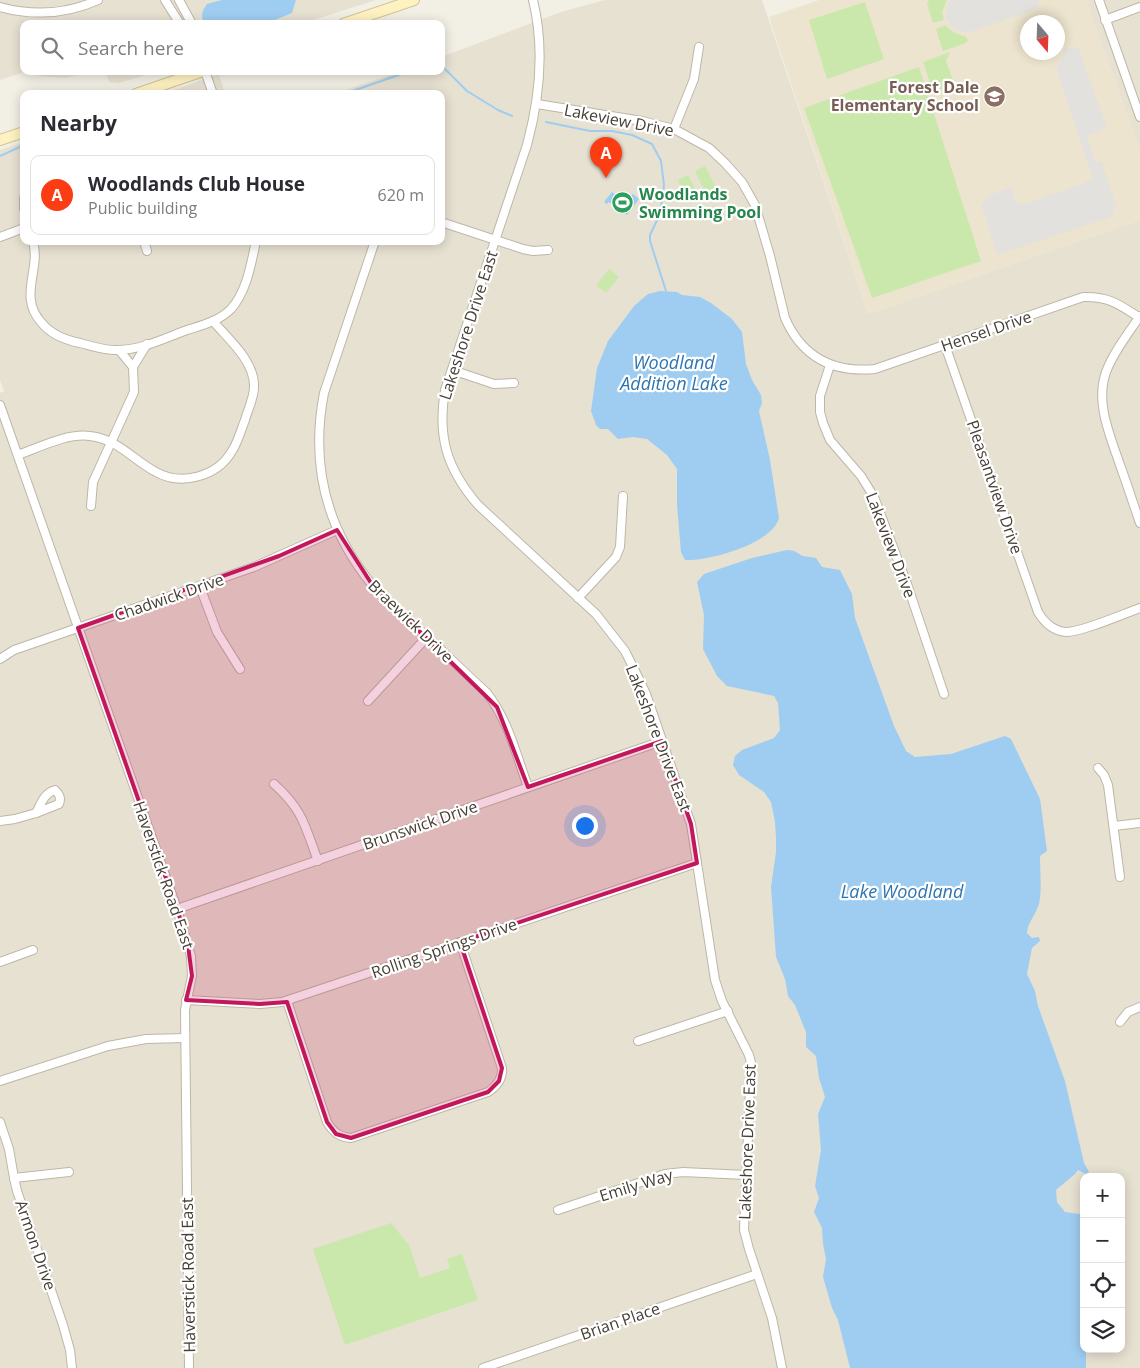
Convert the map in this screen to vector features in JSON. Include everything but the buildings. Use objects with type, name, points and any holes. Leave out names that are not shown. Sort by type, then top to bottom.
[{"type":"street","points":[[0,7],[28,12],[48,12],[72,9],[98,0]]},
{"type":"street","points":[[178,0],[190,20]]},
{"type":"street","points":[[355,20],[414,0]]},
{"type":"street","name":"Lakeshore Drive East","points":[[533,0],[539,32],[540,51],[537,104],[527,145],[445,390],[442,430],[448,455],[458,478],[478,505],[605,624],[625,651],[646,694],[691,824],[715,980],[751,1063],[744,1230],[772,1318],[782,1368]]},
{"type":"street","points":[[1099,0],[1140,117]]},
{"type":"street","points":[[167,1],[178,20]]},
{"type":"street","points":[[1105,20],[1140,7]]},
{"type":"street","points":[[674,129],[694,79],[698,47]]},
{"type":"street","points":[[148,90],[192,75]]},
{"type":"street","points":[[206,75],[211,90]]},
{"type":"street","name":"Lakeview Drive","points":[[537,104],[642,121],[674,129],[709,148],[742,182],[755,205],[762,225],[785,318],[799,342],[808,351],[830,365],[820,396],[820,412],[823,423],[830,440],[861,476],[874,497],[907,584],[944,694]]},
{"type":"street","points":[[0,140],[20,133]]},
{"type":"street","points":[[445,223],[523,250],[548,250]]},
{"type":"street","points":[[0,237],[20,230]]},
{"type":"street","points":[[33,245],[35,259],[30,286],[30,301],[41,322],[54,334],[65,340],[119,350],[147,344],[219,319],[230,310],[239,298],[248,274],[255,245]]},
{"type":"street","points":[[145,245],[147,251]]},
{"type":"street","name":"Braewick Drive","points":[[374,245],[324,393],[318,446],[323,488],[337,530],[350,553],[373,586],[486,693],[497,707],[508,727],[528,788]]},
{"type":"street","name":"Hensel Drive","points":[[830,365],[851,370],[875,369],[1083,297],[1106,298],[1140,317]]},
{"type":"street","points":[[1140,317],[1114,354],[1106,373],[1102,393],[1107,426],[1140,523]]},
{"type":"street","points":[[18,455],[70,437],[80,435],[94,436],[111,442],[155,472],[167,477],[182,479],[197,477],[212,471],[232,453],[252,400],[254,388],[253,376],[249,366],[213,321]]},
{"type":"street","points":[[91,506],[93,482],[134,392],[133,367],[147,344]]},
{"type":"street","name":"Pleasantview Drive","points":[[945,345],[1038,612],[1044,621],[1050,626],[1066,632],[1140,608]]},
{"type":"street","points":[[119,350],[133,367]]},
{"type":"street","points":[[452,370],[494,384],[514,384]]},
{"type":"street","name":"Haverstick Road East","points":[[0,405],[177,909],[191,956],[192,976],[185,1010],[189,1368]]},
{"type":"street","points":[[578,598],[616,557],[620,547],[623,496]]},
{"type":"street","name":"Chadwick Drive","points":[[0,659],[14,650],[271,560],[337,530]]},
{"type":"street","points":[[200,586],[217,632],[240,669]]},
{"type":"street","points":[[368,701],[427,637]]},
{"type":"street","name":"Brunswick Drive","points":[[177,909],[662,741]]},
{"type":"street","points":[[1098,768],[1106,780],[1120,877]]},
{"type":"street","points":[[274,784],[296,807],[303,818],[318,861]]},
{"type":"street","points":[[0,820],[15,819],[36,813]]},
{"type":"street","points":[[1114,826],[1140,823]]},
{"type":"street","name":"Rolling Springs Drive","points":[[186,1000],[260,1004],[287,1001],[697,863]]},
{"type":"street","points":[[287,1001],[327,1122],[336,1134],[344,1138],[352,1138],[488,1092],[500,1080],[502,1072],[460,942]]},
{"type":"street","points":[[0,962],[33,950]]},
{"type":"street","points":[[1120,1022],[1128,1012],[1140,1007]]},
{"type":"street","points":[[638,1042],[728,1011]]},
{"type":"street","points":[[0,1081],[108,1046],[146,1039],[185,1038]]},
{"type":"street","name":"Armon Drive","points":[[0,1122],[9,1149],[14,1178],[63,1325],[70,1350],[72,1368]]},
{"type":"street","points":[[14,1178],[69,1172]]},
{"type":"street","name":"Emily Way","points":[[558,1210],[665,1174],[683,1172],[746,1176]]},
{"type":"street","name":"Brian Place","points":[[483,1368],[757,1274]]},
{"type":"highlighted area","points":[[337,530],[373,586],[497,707],[528,787],[662,741],[691,824],[697,863],[460,942],[502,1068],[499,1081],[488,1092],[351,1138],[336,1134],[327,1122],[287,1002],[260,1004],[186,1000],[192,976],[187,938],[78,628],[279,556]]},
{"type":"shaded area","points":[[0,0],[376,0],[314,20],[20,20],[20,73],[0,80]]},
{"type":"shaded area","points":[[605,0],[762,0],[868,314],[1140,220],[1140,1368],[0,1368],[0,393],[4,391],[0,380],[0,150],[20,143],[20,245],[445,245],[445,90],[346,90],[389,75],[445,75],[445,56],[561,12]]},
{"type":"shaded area","points":[[819,0],[1086,0],[1140,150],[1140,220],[868,314],[769,17]]},
{"type":"shaded area","points":[[951,0],[1040,0],[1036,9],[970,32],[964,32],[953,28],[946,18],[948,3]]},
{"type":"shaded area","points":[[1086,0],[1140,0],[1140,150]]},
{"type":"shaded area","points":[[1078,47],[1107,128],[1087,136],[1096,163],[1102,162],[1117,208],[1112,210],[1114,216],[997,255],[981,204],[985,202],[985,197],[1011,187],[1016,202],[1022,205],[1093,180],[1056,68],[1061,60],[1065,60],[1065,49]]},
{"type":"shaded area","points":[[38,75],[76,75],[65,78]]},
{"type":"shaded area","points":[[106,75],[146,75],[119,83],[109,82]]},
{"type":"shaded area","points":[[219,75],[224,90],[174,90]]},
{"type":"green space","points":[[929,0],[947,0],[942,12],[944,20],[933,23],[927,4]]},
{"type":"green space","points":[[865,2],[884,59],[827,79],[809,20]]},
{"type":"green space","points":[[945,25],[953,32],[966,37],[968,41],[943,51],[936,29]]},
{"type":"green space","points":[[950,52],[946,61],[953,80],[951,83],[952,88],[934,94],[923,62]]},
{"type":"green space","points":[[919,67],[981,261],[872,298],[804,108]]},
{"type":"green space","points":[[705,166],[716,188],[706,194],[695,171]]},
{"type":"green space","points":[[688,175],[700,197],[689,202],[678,180]]},
{"type":"green space","points":[[609,269],[619,277],[606,293],[596,285]]},
{"type":"green space","points":[[391,1223],[409,1245],[420,1278],[450,1268],[447,1259],[462,1254],[478,1300],[345,1345],[313,1249]]},
{"type":"water","points":[[222,0],[296,0],[292,13],[275,20],[203,20],[202,14],[207,4]]},
{"type":"water","name":"Woodlands Swimming Pool","points":[[612,192],[624,201],[633,194],[639,199],[627,215],[609,202],[607,204],[604,202]]},
{"type":"water","name":"Woodland Addition Lake","points":[[660,291],[677,292],[682,295],[700,297],[732,319],[742,332],[746,364],[752,380],[761,395],[762,403],[759,411],[770,460],[779,518],[774,527],[765,536],[753,543],[709,558],[685,560],[681,552],[677,505],[677,469],[667,455],[647,439],[633,437],[618,439],[608,429],[600,429],[596,425],[591,411],[597,368],[608,341],[634,306],[648,294]]},
{"type":"water","name":"Lake Woodland","points":[[787,550],[794,551],[803,556],[816,558],[822,567],[840,570],[852,594],[855,618],[894,726],[906,751],[915,757],[951,754],[1005,736],[1011,739],[1040,799],[1047,851],[1040,856],[1040,899],[1038,908],[1028,926],[1027,933],[1032,938],[1039,937],[1040,941],[1032,948],[1027,974],[1035,991],[1038,1006],[1065,1081],[1084,1163],[1089,1172],[1084,1173],[1078,1170],[1056,1190],[1057,1202],[1065,1212],[1080,1214],[1080,1353],[1086,1353],[1086,1368],[850,1368],[838,1320],[832,1308],[823,1277],[826,1259],[822,1228],[814,1212],[819,1198],[815,1186],[821,1150],[818,1114],[825,1097],[819,1078],[816,1056],[806,1047],[806,1032],[795,1005],[788,996],[785,979],[776,957],[771,887],[776,852],[775,822],[771,802],[764,792],[739,775],[733,765],[735,756],[742,750],[774,738],[780,730],[778,703],[774,696],[727,686],[717,676],[703,649],[704,615],[697,582],[704,574],[752,558]]},
{"type":"waterway","points":[[445,69],[467,91],[498,110],[512,116]]},
{"type":"waterway","points":[[355,90],[399,75]]},
{"type":"waterway","points":[[546,122],[590,131],[612,131],[632,135],[652,144],[661,161],[664,185],[660,214],[650,235],[650,241],[666,291]]},
{"type":"waterway","points":[[0,156],[20,147]]},
{"type":"place","name":"Forest Dale Elementary School","points":[[995,96]]},
{"type":"place","name":"Woodlands Club House","points":[[606,178]]},
{"type":"place","name":"Woodlands Swimming Pool","points":[[623,203]]}]
